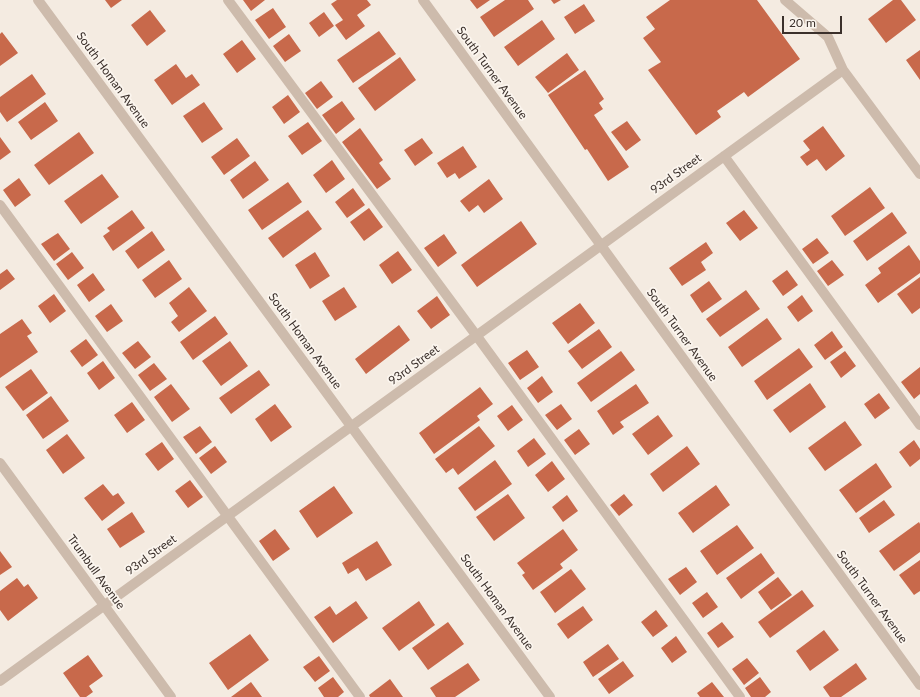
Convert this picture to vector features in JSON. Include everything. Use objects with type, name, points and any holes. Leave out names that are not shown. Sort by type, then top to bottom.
[{"type":"street","name":"South Homan Avenue","points":[[38,0],[550,697]]},
{"type":"street","points":[[228,0],[476,335],[740,697]]},
{"type":"street","name":"South Turner Avenue","points":[[423,0],[920,685]]},
{"type":"street","points":[[784,0],[828,37],[843,70],[920,174]]},
{"type":"street","name":"93rd Street","points":[[0,681],[843,70]]},
{"type":"street","points":[[724,156],[920,425]]},
{"type":"street","points":[[0,205],[360,697]]},
{"type":"street","name":"Trumbull Avenue","points":[[0,463],[171,697]]},
{"type":"building","points":[[105,0],[122,0],[111,8]]},
{"type":"building","points":[[243,0],[265,0],[251,11]]},
{"type":"building","points":[[337,0],[367,0],[371,5],[357,15],[365,26],[346,40],[335,25],[343,20],[331,4]]},
{"type":"building","points":[[470,0],[490,0],[477,9]]},
{"type":"building","points":[[505,0],[528,0],[534,9],[494,37],[480,17]]},
{"type":"building","points":[[551,0],[561,0],[554,4]]},
{"type":"building","points":[[670,0],[757,0],[800,59],[748,97],[744,92],[717,111],[721,117],[696,135],[648,70],[661,62],[643,38],[655,29],[646,17]]},
{"type":"building","points":[[893,0],[901,0],[916,20],[886,43],[868,19]]},
{"type":"building","points":[[584,4],[595,21],[575,34],[564,17]]},
{"type":"building","points":[[273,8],[286,27],[269,39],[255,20]]},
{"type":"building","points":[[150,10],[166,31],[147,46],[131,25]]},
{"type":"building","points":[[324,12],[334,26],[319,37],[309,23]]},
{"type":"building","points":[[542,20],[555,39],[518,66],[504,47]]},
{"type":"building","points":[[379,31],[396,54],[353,83],[337,60]]},
{"type":"building","points":[[2,32],[18,53],[0,66],[0,34]]},
{"type":"building","points":[[289,34],[301,51],[285,62],[273,46]]},
{"type":"building","points":[[242,40],[256,59],[237,73],[223,54]]},
{"type":"building","points":[[920,50],[920,80],[906,60]]},
{"type":"building","points":[[567,53],[579,70],[548,93],[535,77]]},
{"type":"building","points":[[400,57],[416,80],[375,111],[358,88]]},
{"type":"building","points":[[176,64],[186,78],[192,74],[200,85],[172,105],[154,80]]},
{"type":"building","points":[[585,70],[604,99],[599,103],[603,109],[594,115],[629,167],[608,181],[548,95]]},
{"type":"building","points":[[32,74],[46,94],[7,122],[0,112],[0,97]]},
{"type":"building","points":[[321,81],[333,97],[317,109],[305,93]]},
{"type":"building","points":[[288,95],[300,112],[284,124],[272,107]]},
{"type":"building","points":[[342,101],[355,119],[336,134],[322,115]]},
{"type":"building","points":[[45,102],[58,121],[31,140],[18,122]]},
{"type":"building","points":[[204,102],[223,129],[202,143],[183,116]]},
{"type":"building","points":[[627,121],[641,140],[626,151],[611,132]]},
{"type":"building","points":[[308,122],[322,141],[302,155],[288,136]]},
{"type":"building","points":[[823,126],[845,156],[826,171],[817,159],[807,166],[800,157],[810,150],[803,141]]},
{"type":"building","points":[[360,128],[383,160],[379,163],[391,179],[377,189],[342,142]]},
{"type":"building","points":[[79,132],[94,153],[49,185],[34,165]]},
{"type":"building","points":[[0,137],[11,152],[0,160]]},
{"type":"building","points":[[237,138],[250,156],[224,175],[211,157]]},
{"type":"building","points":[[422,138],[433,153],[415,166],[404,150]]},
{"type":"building","points":[[463,146],[477,167],[459,179],[455,173],[447,178],[437,163]]},
{"type":"building","points":[[332,160],[345,179],[326,193],[313,175]]},
{"type":"building","points":[[255,161],[269,180],[243,199],[230,180]]},
{"type":"building","points":[[102,174],[119,197],[81,224],[64,201]]},
{"type":"building","points":[[19,178],[31,195],[15,207],[3,190]]},
{"type":"building","points":[[489,179],[503,199],[484,213],[478,205],[469,212],[460,201]]},
{"type":"building","points":[[288,182],[302,202],[262,230],[248,210]]},
{"type":"building","points":[[870,187],[885,208],[845,236],[831,216]]},
{"type":"building","points":[[353,188],[365,205],[347,218],[335,202]]},
{"type":"building","points":[[369,208],[383,227],[364,241],[350,222]]},
{"type":"building","points":[[132,210],[145,228],[113,251],[103,236],[110,231],[107,228]]},
{"type":"building","points":[[308,210],[322,229],[283,258],[268,238]]},
{"type":"building","points":[[744,210],[758,228],[740,241],[726,223]]},
{"type":"building","points":[[892,212],[907,233],[867,261],[853,241]]},
{"type":"building","points":[[521,221],[537,244],[477,287],[461,265]]},
{"type":"building","points":[[152,231],[165,250],[138,269],[125,251]]},
{"type":"building","points":[[58,233],[70,249],[54,261],[41,244]]},
{"type":"building","points":[[444,234],[457,253],[438,267],[424,248]]},
{"type":"building","points":[[817,238],[829,253],[813,264],[802,249]]},
{"type":"building","points":[[706,242],[713,253],[701,262],[706,270],[682,286],[669,268]]},
{"type":"building","points":[[909,245],[920,261],[920,273],[878,303],[865,285],[881,273],[878,268]]},
{"type":"building","points":[[398,251],[412,270],[392,284],[379,265]]},
{"type":"building","points":[[72,252],[84,268],[68,280],[56,264]]},
{"type":"building","points":[[315,252],[330,276],[310,289],[295,265]]},
{"type":"building","points":[[169,260],[182,279],[155,298],[142,280]]},
{"type":"building","points":[[832,260],[844,275],[828,286],[817,271]]},
{"type":"building","points":[[7,269],[15,279],[0,290],[0,274]]},
{"type":"building","points":[[787,270],[798,285],[783,296],[772,281]]},
{"type":"building","points":[[93,273],[105,290],[89,302],[77,285]]},
{"type":"building","points":[[920,277],[920,308],[912,314],[897,294]]},
{"type":"building","points":[[709,281],[722,299],[702,313],[690,295]]},
{"type":"building","points":[[189,287],[207,311],[179,332],[171,322],[178,316],[169,303]]},
{"type":"building","points":[[344,287],[357,307],[335,321],[322,301]]},
{"type":"building","points":[[746,290],[760,309],[720,337],[706,319]]},
{"type":"building","points":[[54,294],[66,311],[50,323],[38,306]]},
{"type":"building","points":[[802,295],[813,311],[798,322],[787,307]]},
{"type":"building","points":[[437,296],[450,315],[431,329],[417,311]]},
{"type":"building","points":[[580,303],[595,323],[568,344],[552,323]]},
{"type":"building","points":[[111,304],[123,321],[107,332],[95,316]]},
{"type":"building","points":[[215,316],[228,334],[193,360],[180,342]]},
{"type":"building","points":[[767,318],[782,339],[742,367],[728,347]]},
{"type":"building","points":[[22,319],[32,333],[27,336],[38,352],[0,378],[0,334]]},
{"type":"building","points":[[399,325],[410,340],[366,374],[355,359]]},
{"type":"building","points":[[599,329],[612,347],[582,369],[568,351]]},
{"type":"building","points":[[832,331],[843,347],[825,360],[814,345]]},
{"type":"building","points":[[86,339],[98,355],[82,367],[70,351]]},
{"type":"building","points":[[138,341],[151,357],[135,369],[122,353]]},
{"type":"building","points":[[230,341],[248,366],[221,386],[202,361]]},
{"type":"building","points":[[799,348],[813,367],[767,400],[754,381]]},
{"type":"building","points":[[527,350],[539,367],[520,380],[508,363]]},
{"type":"building","points":[[621,351],[635,370],[591,402],[577,383]]},
{"type":"building","points":[[845,351],[856,366],[841,378],[830,362]]},
{"type":"building","points":[[103,361],[115,378],[99,390],[87,373]]},
{"type":"building","points":[[154,363],[167,379],[150,391],[138,375]]},
{"type":"building","points":[[920,367],[920,394],[914,399],[901,382]]},
{"type":"building","points":[[31,369],[48,393],[23,411],[5,387]]},
{"type":"building","points":[[259,370],[270,385],[231,414],[219,398]]},
{"type":"building","points":[[542,376],[553,392],[538,403],[527,388]]},
{"type":"building","points":[[810,383],[826,407],[790,433],[773,410]]},
{"type":"building","points":[[171,384],[190,409],[172,422],[154,397]]},
{"type":"building","points":[[636,384],[649,403],[620,422],[624,427],[613,435],[597,411]]},
{"type":"building","points":[[480,387],[493,404],[477,416],[480,420],[434,454],[419,433]]},
{"type":"building","points":[[879,393],[890,408],[875,419],[864,404]]},
{"type":"building","points":[[51,396],[69,421],[43,439],[26,415]]},
{"type":"building","points":[[132,402],[145,420],[127,433],[114,415]]},
{"type":"building","points":[[275,404],[292,427],[271,442],[255,419]]},
{"type":"building","points":[[561,404],[572,419],[557,430],[545,415]]},
{"type":"building","points":[[512,405],[523,420],[508,431],[497,416]]},
{"type":"building","points":[[658,415],[673,436],[648,455],[632,434]]},
{"type":"building","points":[[845,421],[862,445],[825,471],[808,448]]},
{"type":"building","points":[[200,426],[212,442],[196,454],[183,437]]},
{"type":"building","points":[[479,426],[495,446],[458,475],[453,468],[446,473],[435,459]]},
{"type":"building","points":[[579,429],[590,444],[575,455],[564,440]]},
{"type":"building","points":[[67,434],[85,458],[63,474],[46,450]]},
{"type":"building","points":[[534,438],[546,454],[528,467],[517,451]]},
{"type":"building","points":[[914,440],[920,449],[920,459],[910,467],[899,452]]},
{"type":"building","points":[[162,442],[174,459],[158,471],[145,454]]},
{"type":"building","points":[[215,446],[227,462],[211,474],[199,458]]},
{"type":"building","points":[[687,446],[700,464],[663,492],[650,474]]},
{"type":"building","points":[[495,460],[512,484],[475,511],[458,488]]},
{"type":"building","points":[[552,461],[565,479],[548,492],[535,475]]},
{"type":"building","points":[[876,463],[892,487],[856,513],[839,490]]},
{"type":"building","points":[[190,480],[203,497],[188,508],[175,491]]},
{"type":"building","points":[[103,484],[113,496],[118,493],[125,503],[102,521],[84,498]]},
{"type":"building","points":[[716,485],[730,505],[693,533],[678,513]]},
{"type":"building","points":[[334,486],[353,513],[317,538],[299,511]]},
{"type":"building","points":[[508,494],[525,518],[494,541],[476,517]]},
{"type":"building","points":[[624,494],[633,505],[619,516],[610,505]]},
{"type":"building","points":[[567,495],[578,511],[563,522],[552,507]]},
{"type":"building","points":[[884,500],[895,515],[869,533],[859,518]]},
{"type":"building","points":[[132,512],[145,532],[120,548],[107,529]]},
{"type":"building","points":[[919,522],[920,552],[894,571],[879,551]]},
{"type":"building","points":[[737,525],[754,548],[717,575],[700,551]]},
{"type":"building","points":[[275,529],[290,549],[273,561],[259,541]]},
{"type":"building","points":[[563,529],[578,550],[560,564],[563,568],[533,590],[522,575],[525,573],[517,563]]},
{"type":"building","points":[[377,541],[392,565],[366,581],[358,568],[348,574],[342,563]]},
{"type":"building","points":[[0,551],[12,567],[0,575]]},
{"type":"building","points":[[761,553],[775,573],[741,599],[726,578]]},
{"type":"building","points":[[920,560],[920,591],[914,595],[899,575]]},
{"type":"building","points":[[686,567],[697,582],[680,595],[668,579]]},
{"type":"building","points":[[571,569],[586,589],[555,613],[540,592]]},
{"type":"building","points":[[778,577],[792,595],[771,610],[758,592]]},
{"type":"building","points":[[17,578],[24,587],[28,584],[38,598],[8,621],[0,610],[0,591]]},
{"type":"building","points":[[802,590],[814,606],[770,638],[758,622]]},
{"type":"building","points":[[707,592],[718,607],[703,618],[692,603]]},
{"type":"building","points":[[356,601],[368,618],[333,643],[314,617],[330,606],[336,615]]},
{"type":"building","points":[[419,601],[435,625],[399,651],[382,628]]},
{"type":"building","points":[[583,606],[593,620],[568,639],[557,624]]},
{"type":"building","points":[[656,610],[668,626],[653,637],[641,622]]},
{"type":"building","points":[[448,622],[464,644],[428,670],[412,648]]},
{"type":"building","points":[[722,622],[734,637],[718,648],[707,633]]},
{"type":"building","points":[[824,630],[839,650],[810,671],[796,651]]},
{"type":"building","points":[[250,634],[269,660],[228,690],[209,663]]},
{"type":"building","points":[[676,636],[687,652],[672,663],[661,648]]},
{"type":"building","points":[[608,644],[619,659],[593,677],[583,662]]},
{"type":"building","points":[[88,655],[103,676],[89,686],[93,692],[86,697],[80,697],[63,673]]},
{"type":"building","points":[[319,656],[330,671],[315,682],[303,667]]},
{"type":"building","points":[[747,658],[759,673],[744,685],[732,669]]},
{"type":"building","points":[[623,661],[634,676],[609,694],[598,679]]},
{"type":"building","points":[[468,663],[480,680],[455,697],[436,697],[430,688]]},
{"type":"building","points":[[856,663],[867,679],[841,697],[830,697],[823,687]]},
{"type":"building","points":[[333,677],[344,692],[338,697],[324,697],[318,688]]},
{"type":"building","points":[[760,677],[771,692],[765,697],[751,697],[745,688]]},
{"type":"building","points":[[390,679],[403,697],[370,697],[369,695]]},
{"type":"building","points":[[251,682],[262,697],[231,697]]},
{"type":"building","points":[[712,682],[724,697],[700,697],[697,693]]}]
